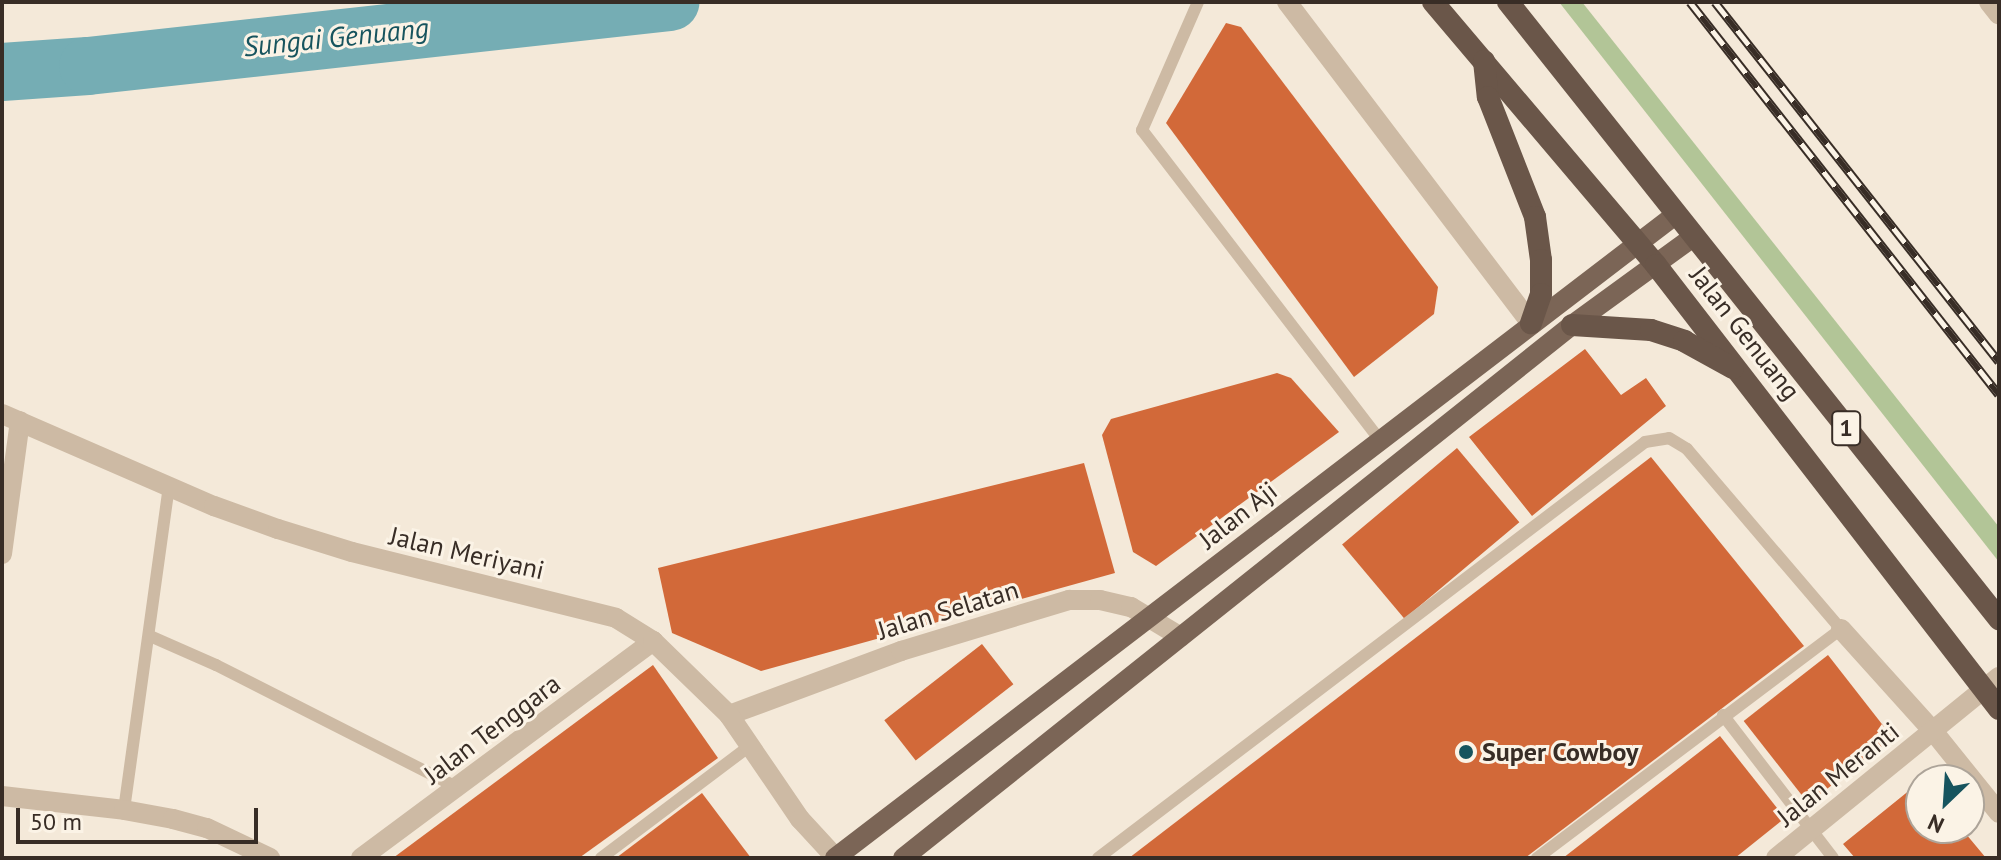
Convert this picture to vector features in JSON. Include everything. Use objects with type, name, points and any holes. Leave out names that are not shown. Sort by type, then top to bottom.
[{"type":"highway","name":"Jalan Genuang","points":[[1508,2],[1999,619]]},
{"type":"highway","name":"Jalan Genuang","points":[[1436,6],[1656,265],[1991,683],[1999,709]]},
{"type":"highway","points":[[1484,61],[1488,97],[1535,217],[1541,260],[1541,294],[1531,323]]},
{"type":"highway","points":[[1572,325],[1651,330],[1684,341],[1741,372]]},
{"type":"main road","name":"Jalan Aji","points":[[835,858],[1675,215]]},
{"type":"main road","points":[[903,858],[1572,325],[1693,237]]},
{"type":"street","points":[[1287,2],[1531,323]]},
{"type":"street","points":[[1989,2],[1999,15]]},
{"type":"street","points":[[2,554],[11,418]]},
{"type":"street","name":"Jalan Meriyani","points":[[11,418],[278,529],[352,552],[616,618],[653,641],[729,715],[800,819],[835,858]]},
{"type":"street","name":"Jalan Selatan","points":[[729,715],[901,651],[1069,600],[1100,600],[1131,607],[1181,637]]},
{"type":"street","points":[[1841,629],[1933,731],[1999,813]]},
{"type":"street","name":"Jalan Tenggara","points":[[361,858],[653,641]]},
{"type":"street","name":"Jalan Meranti","points":[[1776,858],[1991,683]]},
{"type":"street","points":[[2,796],[124,810],[207,828],[270,858]]},
{"type":"lane","points":[[1198,2],[1142,130],[1379,439]]},
{"type":"lane","points":[[1098,858],[1645,442],[1669,438],[1687,449],[1841,629],[1537,858]]},
{"type":"lane","points":[[124,810],[169,486]]},
{"type":"lane","points":[[150,636],[216,665],[458,788]]},
{"type":"lane","points":[[1723,715],[1833,858]]},
{"type":"lane","points":[[601,858],[751,745]]},
{"type":"green space","points":[[1559,2],[1582,2],[1999,527],[1999,562]]},
{"type":"building","points":[[1226,23],[1241,27],[1438,287],[1434,314],[1354,377],[1166,123]]},
{"type":"building","points":[[1585,349],[1621,395],[1646,378],[1666,406],[1532,516],[1469,437]]},
{"type":"building","points":[[1277,373],[1291,378],[1339,432],[1156,566],[1133,552],[1102,435],[1111,419]]},
{"type":"building","points":[[1457,448],[1519,522],[1404,619],[1342,544]]},
{"type":"building","name":"Super Cowboy","points":[[1651,457],[1804,646],[1525,858],[1129,858]]},
{"type":"building","points":[[1084,463],[1115,573],[761,671],[672,633],[658,568]]},
{"type":"building","points":[[982,644],[1013,684],[916,761],[884,720]]},
{"type":"building","points":[[1828,655],[1893,738],[1808,804],[1744,721]]},
{"type":"building","points":[[653,665],[718,758],[579,858],[393,858]]},
{"type":"building","points":[[1720,736],[1785,818],[1735,858],[1563,858]]},
{"type":"building","points":[[702,793],[751,858],[616,858]]},
{"type":"building","points":[[1905,794],[1905,844],[1974,844],[1986,858],[1855,858],[1843,844]]},
{"type":"waterway","name":"Sungai Genuang","points":[[2,72],[88,66],[670,2]]},
{"type":"railway","points":[[1690,2],[1999,394]]},
{"type":"railway","points":[[1715,2],[1999,361]]},
{"type":"place","name":"Super Cowboy","points":[[1466,752]]}]
